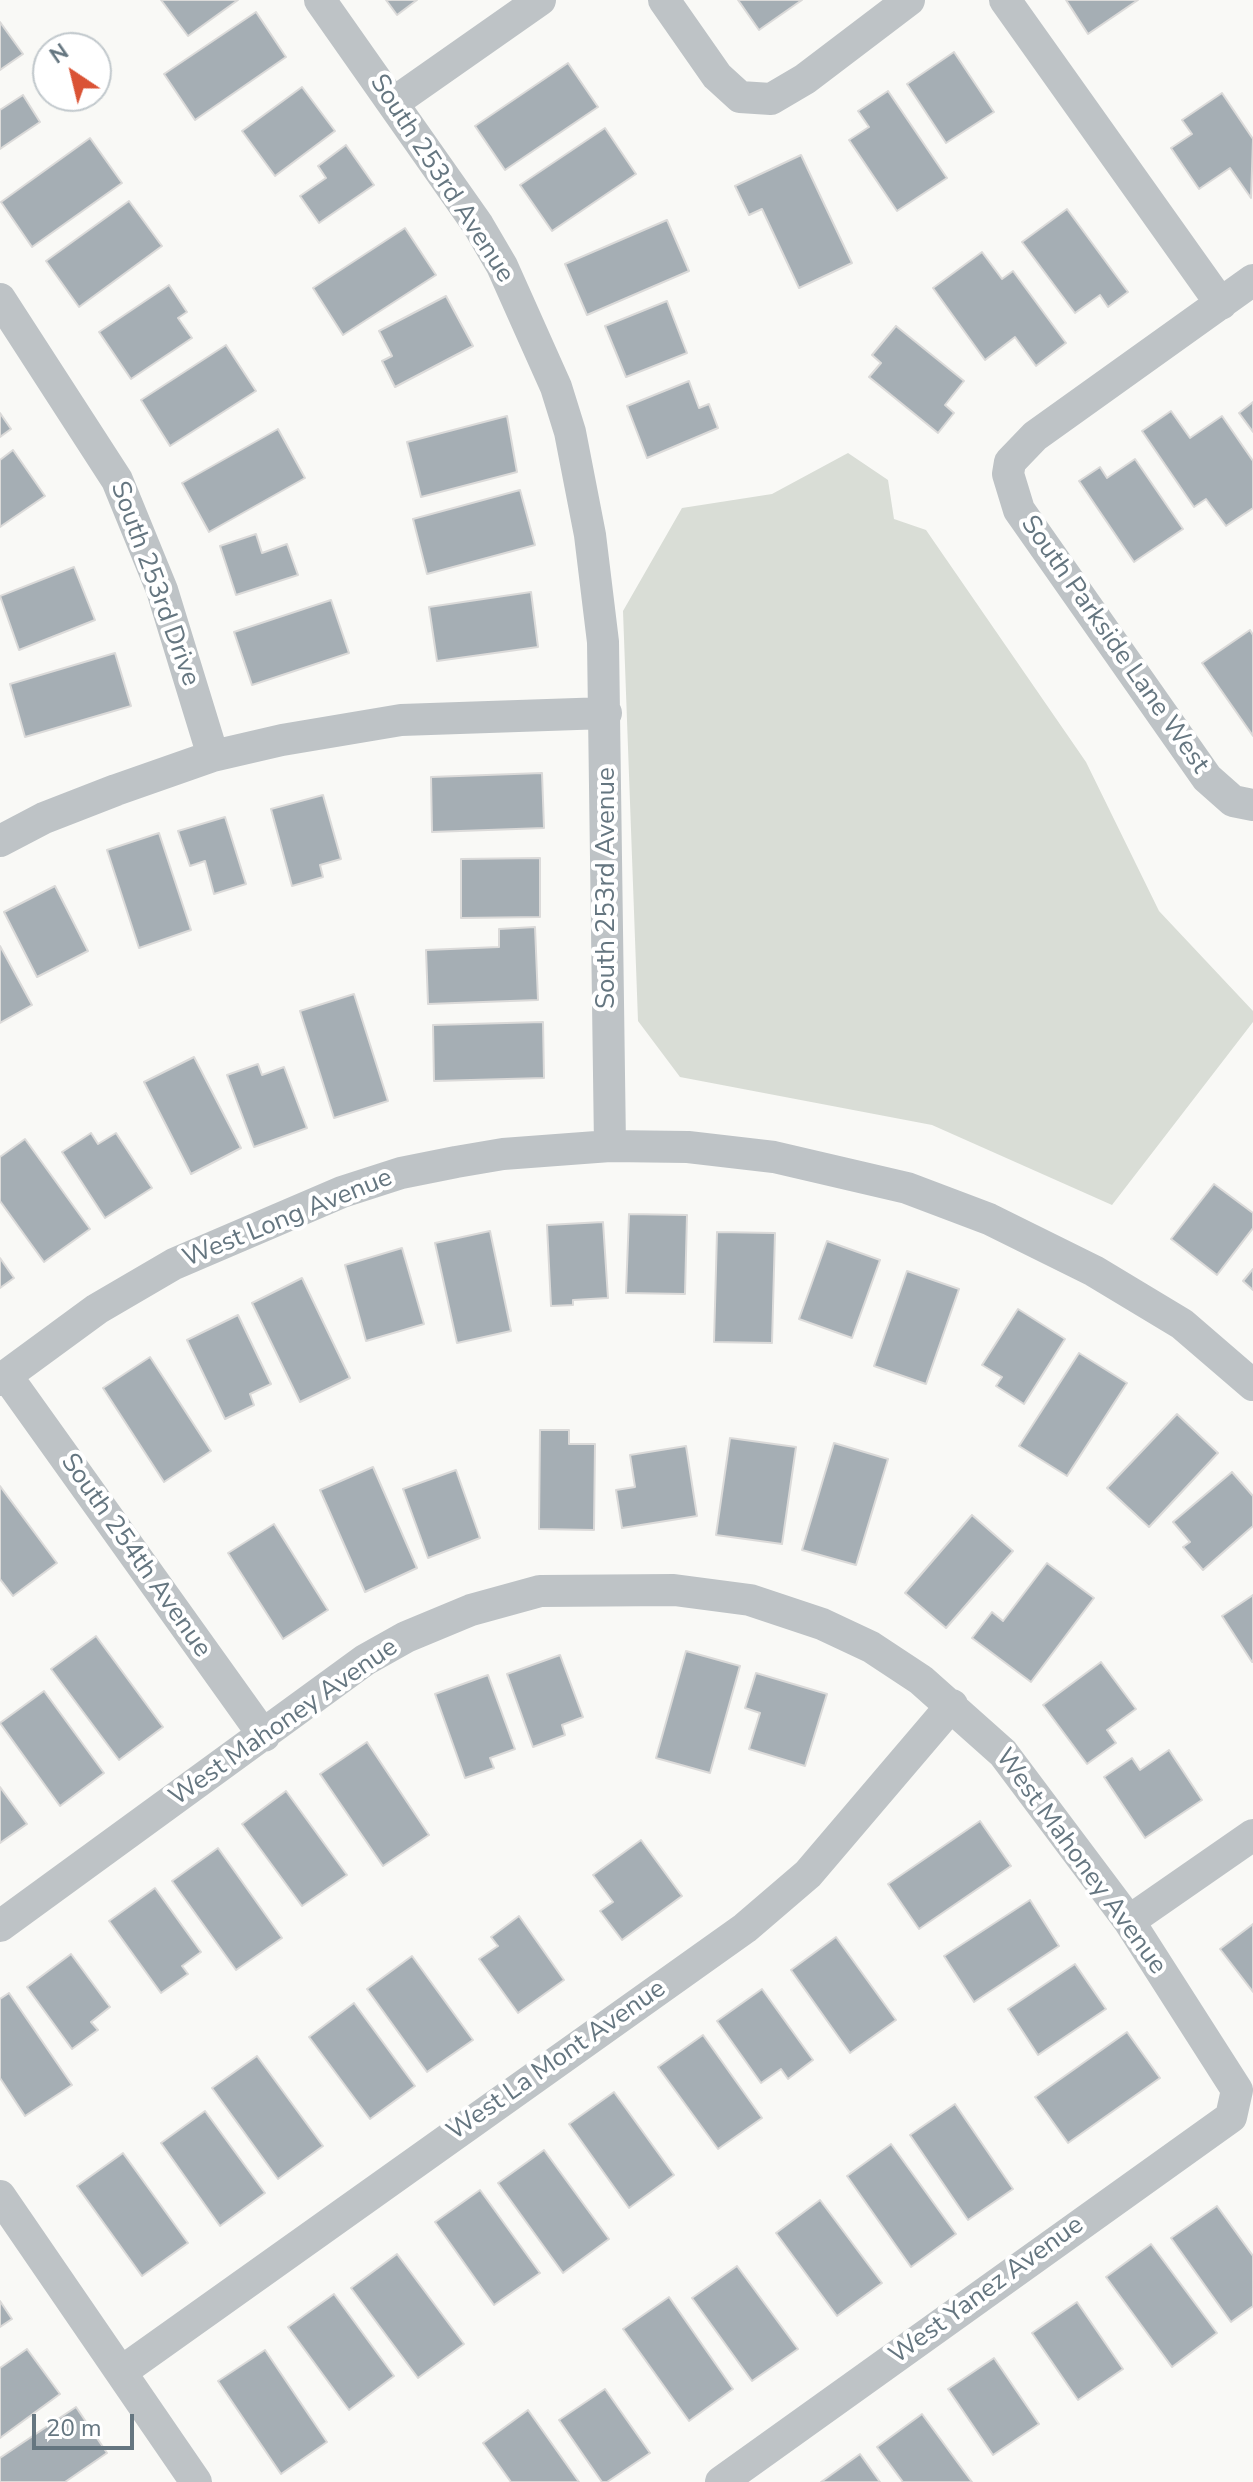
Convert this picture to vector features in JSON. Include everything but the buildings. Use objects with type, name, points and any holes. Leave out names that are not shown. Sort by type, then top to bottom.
[{"type":"street","name":"South 253rd Avenue","points":[[320,0],[502,266],[556,387],[578,467],[603,642],[610,1146]]},
{"type":"street","points":[[393,103],[540,0]]},
{"type":"street","points":[[664,0],[717,76],[740,97],[771,99],[805,79],[909,0]]},
{"type":"street","points":[[1005,0],[1221,304],[1253,280]]},
{"type":"street","name":"South 253rd Drive","points":[[0,299],[117,480],[162,590],[213,756]]},
{"type":"street","name":"South Parkside Lane West","points":[[1221,304],[1035,436],[1010,462],[1011,491],[1019,510],[1207,778],[1233,801],[1252,806]]},
{"type":"street","points":[[0,841],[58,812],[213,756],[337,728],[401,720],[606,713]]},
{"type":"street","points":[[610,1146],[688,1147],[774,1157],[907,1188],[989,1219],[1094,1271],[1182,1324],[1253,1385]]},
{"type":"street","name":"West Long Avenue","points":[[3,1378],[97,1309],[174,1264],[342,1192],[401,1173],[456,1162],[503,1154],[610,1146]]},
{"type":"street","name":"South 254th Avenue","points":[[3,1378],[264,1736]]},
{"type":"street","name":"West Mahoney Avenue","points":[[0,1926],[365,1660],[406,1637],[471,1610],[540,1591],[674,1590],[750,1600],[822,1624],[871,1647],[952,1705],[1003,1753],[1129,1921],[1237,2090]]},
{"type":"street","name":"West La Mont Avenue","points":[[121,2372],[745,1928],[808,1874],[952,1705]]},
{"type":"street","points":[[1129,1921],[1253,1835]]},
{"type":"street","name":"West Yanez Avenue","points":[[721,2482],[1231,2117],[1237,2090]]},
{"type":"street","points":[[0,2196],[196,2482]]},
{"type":"shaded area","points":[[848,453],[888,480],[894,519],[926,530],[1086,762],[1159,911],[1253,1011],[1253,1022],[1112,1205],[932,1125],[680,1077],[638,1021],[623,611],[682,508],[772,494]]}]
